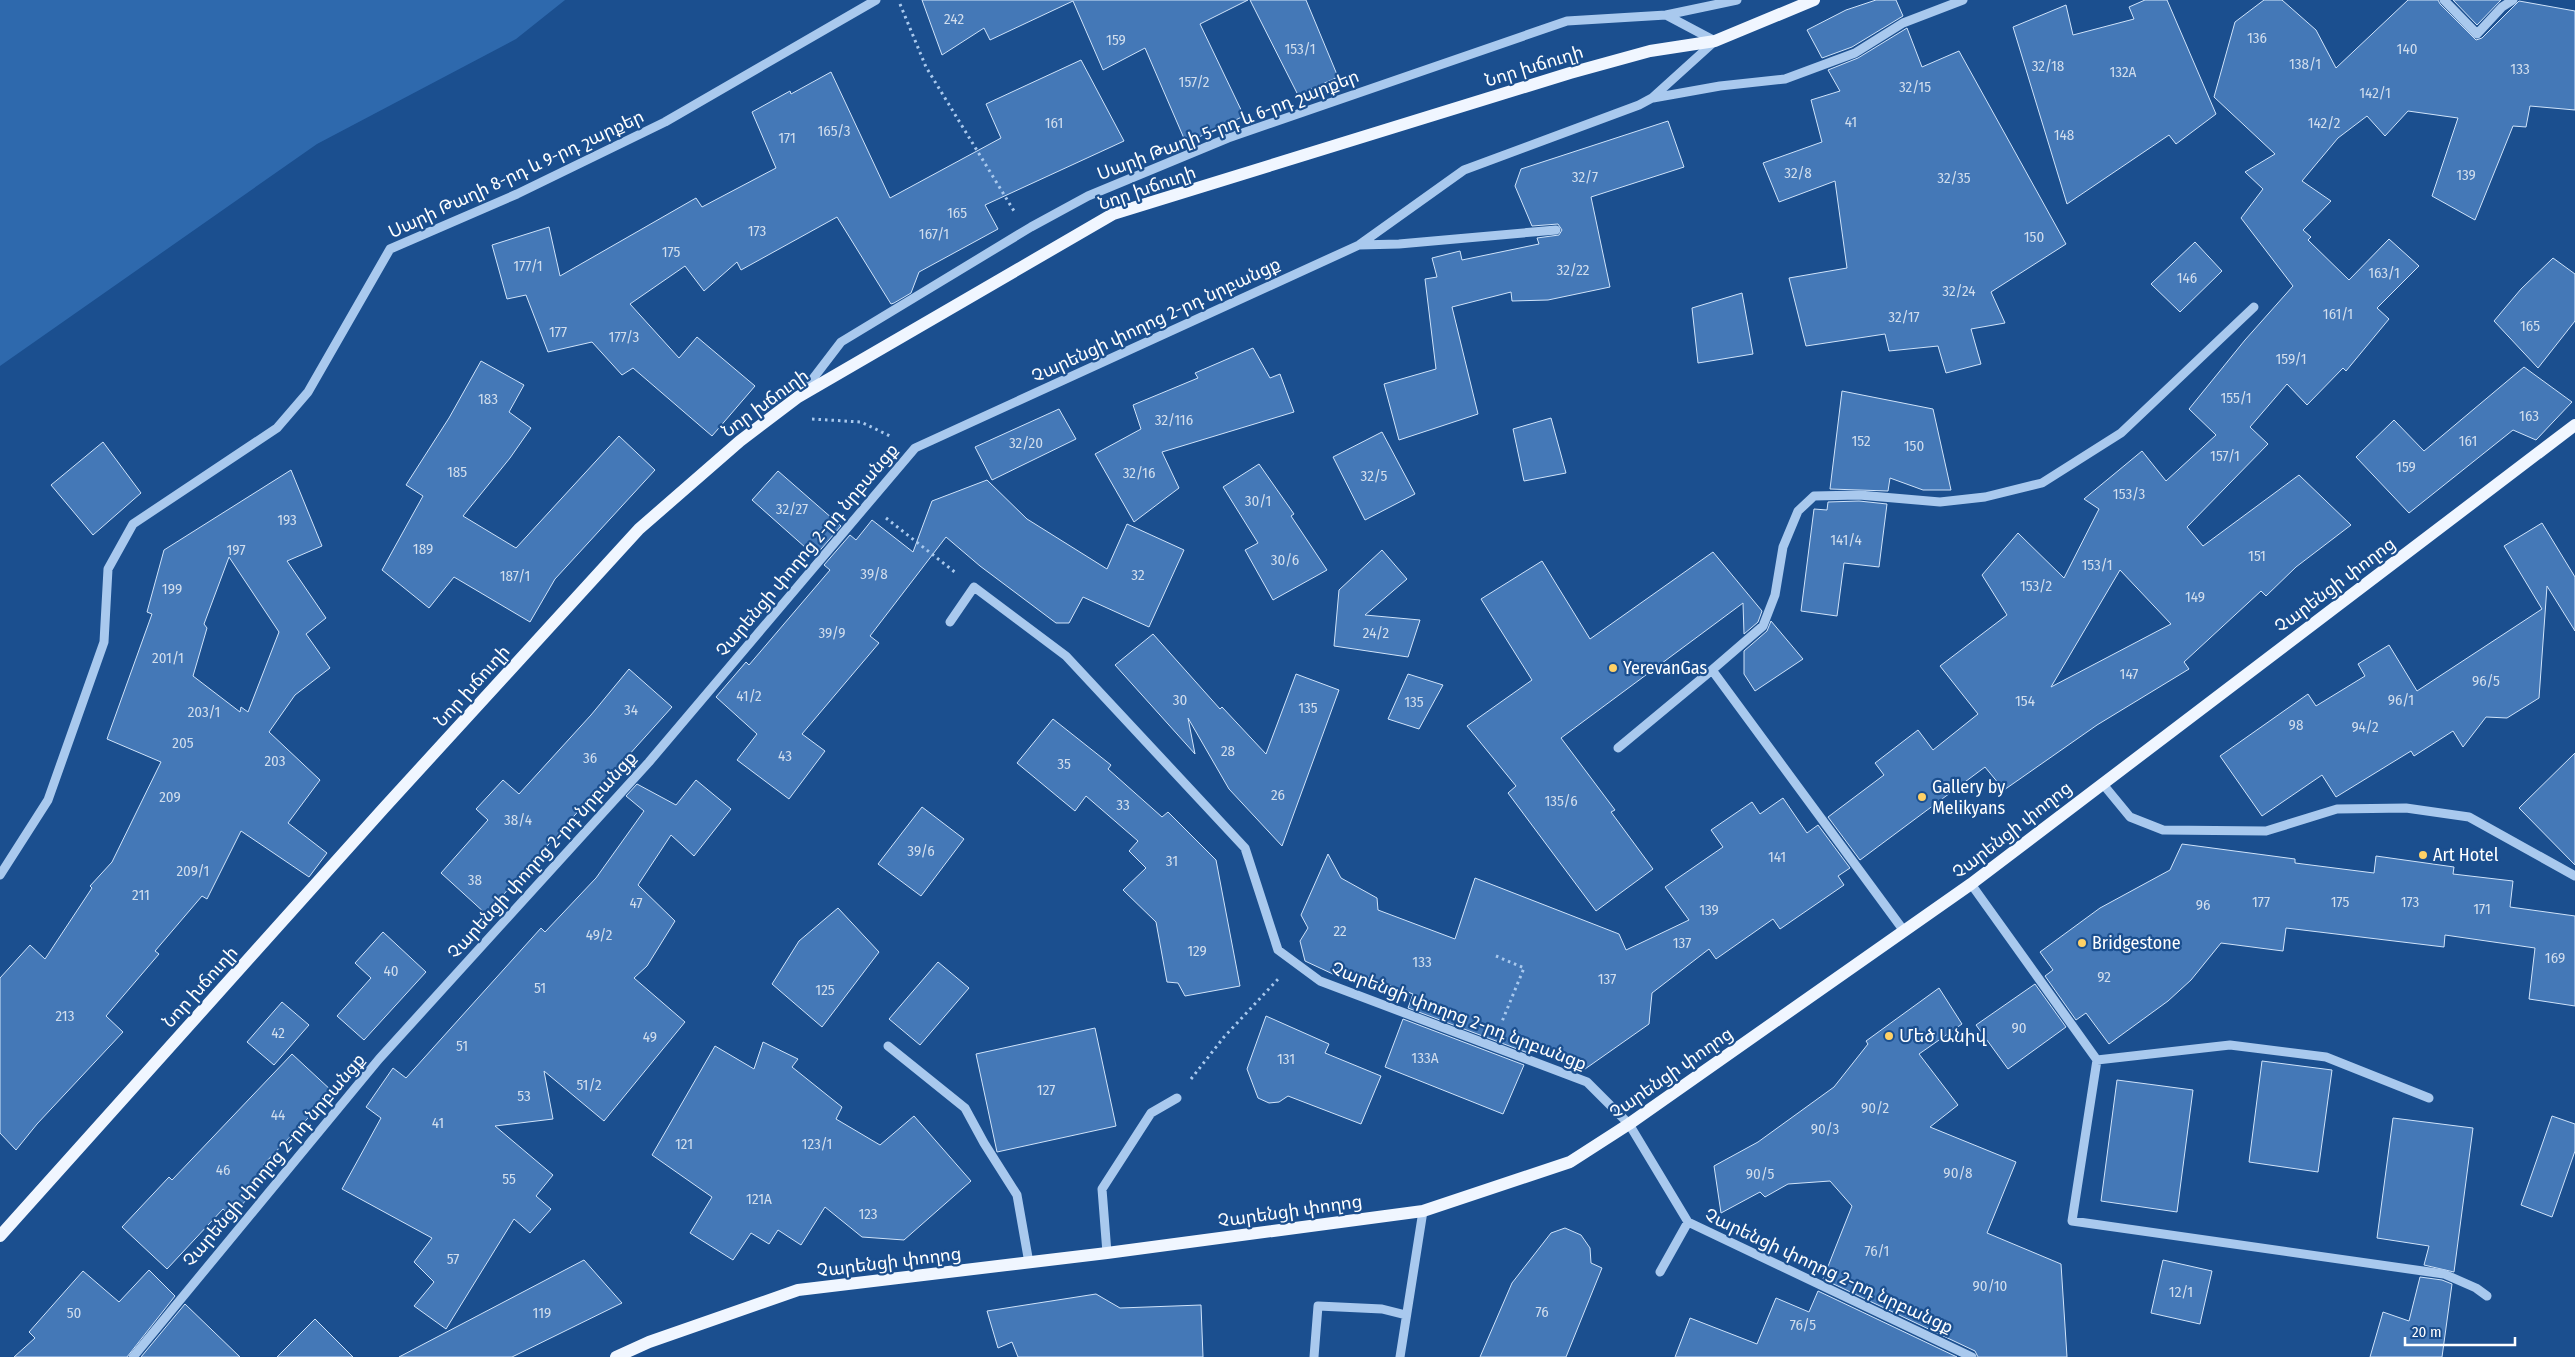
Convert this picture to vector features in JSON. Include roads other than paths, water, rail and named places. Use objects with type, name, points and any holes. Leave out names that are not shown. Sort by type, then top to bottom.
[{"type":"main road","name":"Նոր խճուղի","points":[[0,1236],[383,809],[639,529],[740,441],[798,397],[1113,214],[1570,73],[1650,51],[1716,41],[1814,0]]},
{"type":"main road","name":"Չարենցի փողոց","points":[[616,1357],[649,1342],[798,1290],[1029,1263],[1423,1211],[1570,1162],[1629,1124],[1971,884],[2102,782],[2575,425]]},
{"type":"street","name":"Սարի Թաղի 8-րդ և 9-րդ շարքեր","points":[[0,875],[48,800],[104,642],[108,569],[133,524],[277,428],[308,392],[390,249],[517,194],[666,122],[876,0]]},
{"type":"street","name":"Սարի Թաղի 5-րդ և 6-րդ շարքեր","points":[[798,397],[841,342],[1026,230],[1088,196],[1228,138],[1557,24],[1567,21],[1666,15],[1737,0]]},
{"type":"street","points":[[1652,98],[1720,86],[1785,79],[1855,53],[1902,23],[1963,0]]},
{"type":"street","points":[[2444,0],[2477,34],[2502,7],[2514,0]]},
{"type":"street","points":[[1666,15],[1716,41]]},
{"type":"street","name":"Չարենցի փողոց 2-րդ նրբանցք","points":[[133,1357],[379,1059],[649,762],[915,448],[1359,245],[1464,170],[1639,105],[1652,98],[1716,41]]},
{"type":"street","points":[[1359,245],[1399,244],[1556,230]]},
{"type":"street","points":[[1618,748],[1763,626],[1775,595],[1783,547],[1798,510],[1814,496],[1859,495],[1940,502],[1985,497],[2042,483],[2121,433],[2254,307]]},
{"type":"street","name":"Չարենցի փողոց 2-րդ նրբանցք","points":[[950,622],[974,587],[1066,656],[1245,848],[1278,950],[1320,980],[1587,1082],[1629,1124],[1688,1222],[1972,1357]]},
{"type":"street","points":[[1712,670],[1904,931]]},
{"type":"street","points":[[2102,782],[2130,817],[2163,830],[2266,831],[2337,809],[2406,808],[2469,816],[2575,876]]},
{"type":"street","points":[[1971,884],[2097,1060],[2072,1221],[2444,1274],[2476,1288],[2487,1296]]},
{"type":"street","points":[[2097,1060],[2230,1045],[2326,1057],[2429,1098]]},
{"type":"street","points":[[888,1046],[965,1108],[984,1143],[1018,1195],[1029,1263]]},
{"type":"street","points":[[1107,1253],[1102,1189],[1151,1113],[1177,1098]]},
{"type":"street","points":[[1400,1357],[1423,1211]]},
{"type":"street","points":[[1660,1272],[1688,1222]]},
{"type":"street","points":[[1314,1357],[1318,1306],[1382,1309],[1406,1315]]},
{"type":"place","name":"YerevanGas","points":[[1613,668]]},
{"type":"place","name":"Gallery by Melikyans","points":[[1922,797]]},
{"type":"place","name":"Art Hotel","points":[[2423,855]]},
{"type":"place","name":"Bridgestone","points":[[2082,943]]},
{"type":"place","name":"Մեծ Անիվ","points":[[1889,1036]]}]
